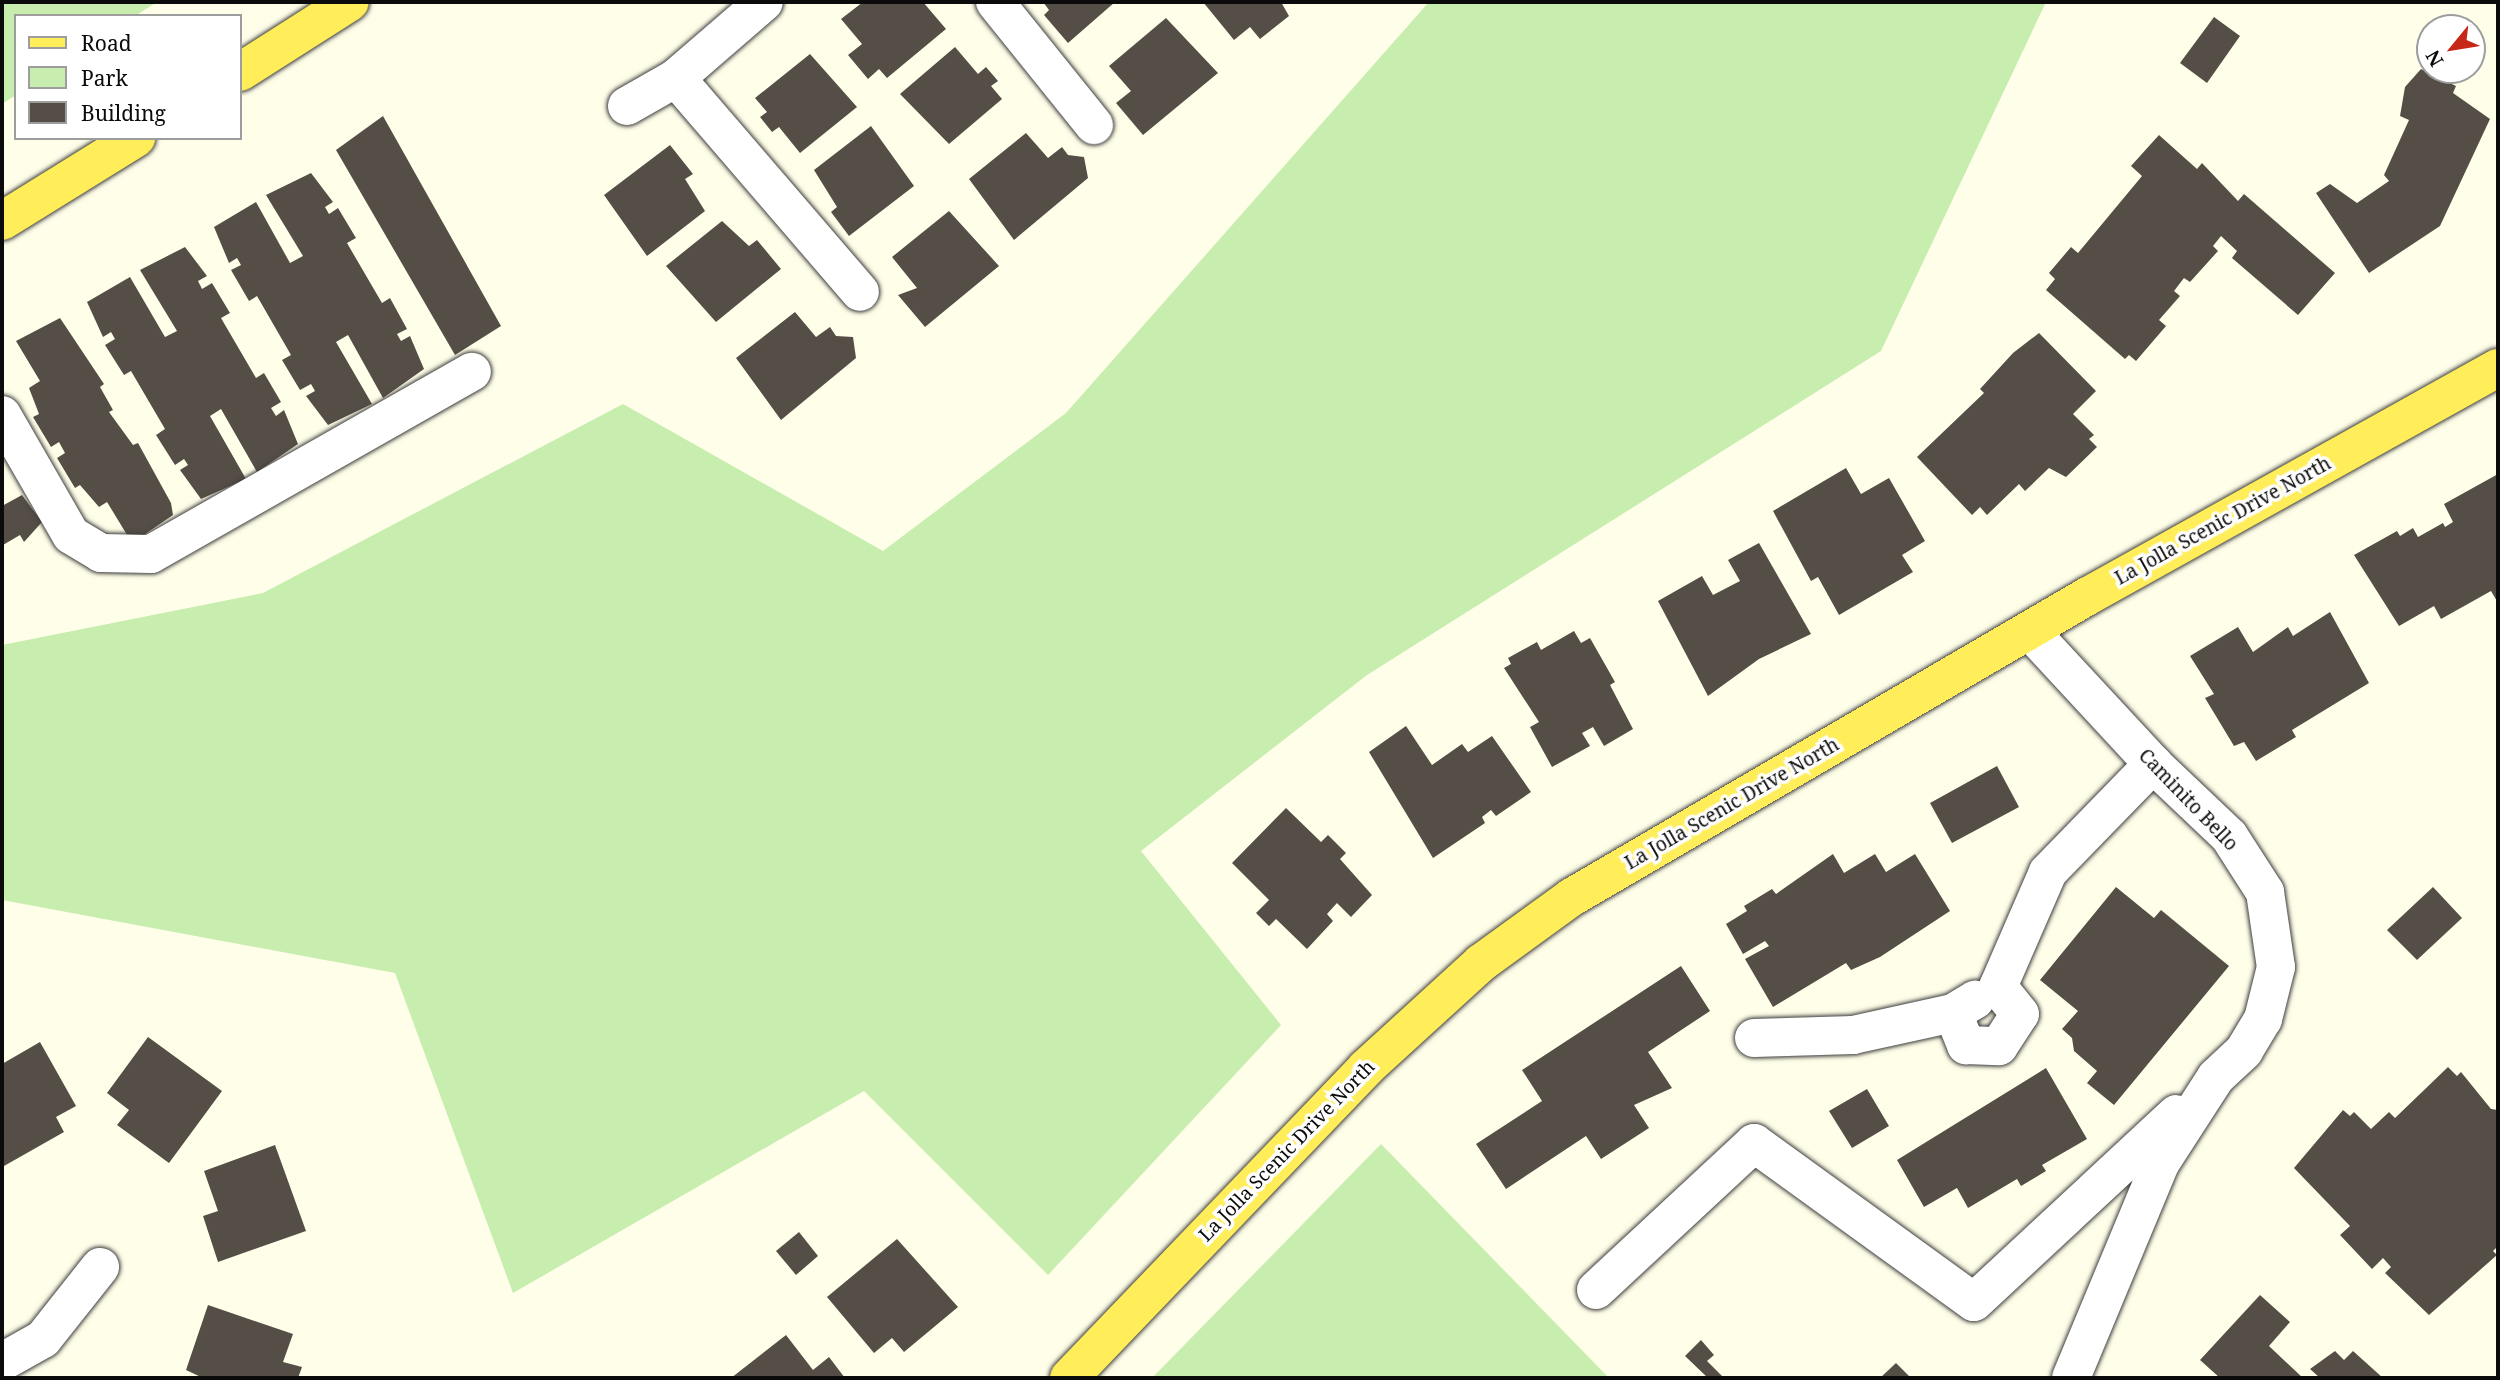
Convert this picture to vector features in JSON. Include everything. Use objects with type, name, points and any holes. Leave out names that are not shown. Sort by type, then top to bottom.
[{"type":"main road","points":[[242,71],[350,2]]},
{"type":"main road","points":[[2,221],[132,140]]},
{"type":"main road","name":"La Jolla Scenic Drive North","points":[[1069,1378],[1366,1068],[1481,962],[1572,897],[2030,631],[2498,368]]},
{"type":"street","points":[[627,106],[676,78],[764,2]]},
{"type":"street","points":[[995,2],[1094,125]]},
{"type":"street","points":[[676,78],[860,292]]},
{"type":"street","points":[[2,415],[71,535],[101,553],[151,554],[472,372]]},
{"type":"street","name":"Caminito Bello","points":[[2030,631],[2153,764],[2229,836],[2265,892],[2276,967],[2263,1019],[2244,1051],[2216,1077],[2160,1164],[2071,1378]]},
{"type":"street","points":[[1754,1038],[1853,1035],[1953,1013],[1998,987],[2048,872],[2153,764]]},
{"type":"street","points":[[1953,1013],[1966,1045],[2000,1046],[2020,1014],[1998,987]]},
{"type":"street","points":[[1596,1290],[1754,1143],[1974,1302],[2216,1077]]},
{"type":"street","points":[[2,1362],[43,1339],[100,1268]]},
{"type":"green space","points":[[2,2],[157,2],[138,14],[14,14],[14,96],[2,104]]},
{"type":"green space","points":[[1429,2],[2046,2],[1881,351],[1367,675],[1141,851],[1281,1025],[1048,1275],[864,1091],[513,1293],[395,973],[2,900],[2,645],[263,593],[623,404],[883,551],[1066,413]]},
{"type":"green space","points":[[1381,1144],[1609,1378],[1152,1378]]},
{"type":"building","points":[[863,2],[923,2],[946,29],[887,78],[879,69],[868,79],[848,55],[862,44],[841,19]]},
{"type":"building","points":[[1043,2],[1115,2],[1068,43],[1044,15],[1049,10]]},
{"type":"building","points":[[1203,2],[1281,2],[1289,16],[1260,39],[1250,27],[1234,40]]},
{"type":"building","points":[[2214,17],[2240,36],[2207,83],[2180,63]]},
{"type":"building","points":[[1166,18],[1218,73],[1143,135],[1116,103],[1131,91],[1109,66]]},
{"type":"building","points":[[955,47],[978,74],[986,67],[998,81],[991,86],[1002,99],[949,144],[900,94]]},
{"type":"building","points":[[810,54],[857,107],[800,153],[779,127],[772,132],[760,117],[767,112],[755,98]]},
{"type":"building","points":[[2416,75],[2416,84],[2452,84],[2456,86],[2453,93],[2490,119],[2440,226],[2369,273],[2316,193],[2330,184],[2357,203],[2389,181],[2384,175],[2409,120],[2400,116],[2405,87]]},
{"type":"building","points":[[383,116],[501,326],[455,355],[336,150]]},
{"type":"building","points":[[871,126],[914,186],[849,236],[831,212],[837,207],[814,170]]},
{"type":"building","points":[[1026,133],[1048,158],[1062,147],[1068,155],[1084,157],[1088,178],[1014,240],[969,179]]},
{"type":"building","points":[[2159,135],[2197,169],[2202,163],[2238,201],[2244,194],[2335,273],[2298,315],[2232,258],[2237,251],[2221,236],[2213,246],[2218,251],[2190,282],[2184,278],[2174,291],[2180,296],[2159,320],[2166,326],[2136,361],[2129,355],[2125,359],[2046,290],[2055,279],[2049,273],[2071,247],[2078,253],[2142,176],[2131,166]]},
{"type":"building","points":[[670,145],[693,174],[685,179],[705,211],[647,256],[604,195]]},
{"type":"building","points":[[311,173],[333,202],[325,207],[329,214],[338,208],[356,238],[347,243],[382,303],[390,298],[407,329],[397,334],[401,341],[410,336],[424,369],[383,398],[348,335],[336,342],[372,404],[328,425],[306,396],[315,391],[311,384],[300,390],[282,360],[291,355],[257,296],[249,301],[231,270],[241,265],[237,258],[229,263],[214,227],[256,202],[290,263],[303,256],[266,195]]},
{"type":"building","points":[[949,211],[999,266],[925,327],[898,295],[917,288],[892,257]]},
{"type":"building","points":[[722,221],[749,246],[757,240],[781,269],[716,322],[666,266]]},
{"type":"building","points":[[185,247],[207,276],[198,281],[202,289],[212,283],[230,313],[221,318],[256,378],[264,373],[281,402],[271,408],[276,416],[284,410],[298,444],[257,472],[221,409],[210,416],[246,479],[201,499],[180,470],[188,465],[184,459],[175,465],[156,435],[165,429],[131,371],[124,375],[105,345],[115,339],[111,332],[103,337],[87,302],[130,277],[165,337],[177,331],[140,270]]},
{"type":"building","points":[[795,312],[816,337],[830,327],[836,336],[853,337],[856,358],[781,420],[736,358]]},
{"type":"building","points":[[60,318],[104,384],[100,387],[113,410],[109,412],[133,445],[138,443],[171,503],[173,515],[132,543],[107,502],[99,507],[80,485],[75,488],[57,458],[65,453],[59,442],[51,447],[33,417],[39,414],[29,388],[40,381],[16,341]]},
{"type":"building","points":[[2039,333],[2096,391],[2073,414],[2094,435],[2089,439],[2097,447],[2066,477],[2049,468],[2025,491],[2019,484],[1987,515],[1980,507],[1972,515],[1917,457],[1984,393],[1980,389],[2013,353]]},
{"type":"building","points":[[1846,468],[1861,494],[1889,478],[1925,541],[1902,555],[1913,572],[1839,615],[1818,577],[1811,581],[1773,511]]},
{"type":"building","points":[[2498,474],[2498,603],[2491,591],[2441,619],[2434,606],[2399,626],[2354,555],[2397,531],[2400,536],[2413,528],[2418,537],[2443,523],[2445,527],[2453,522],[2444,504]]},
{"type":"building","points":[[22,495],[42,522],[24,542],[20,535],[3,545],[2,506]]},
{"type":"building","points":[[1759,543],[1811,634],[1759,659],[1708,696],[1658,601],[1702,576],[1713,595],[1740,581],[1728,560]]},
{"type":"building","points":[[2330,612],[2369,683],[2292,730],[2296,737],[2256,761],[2244,742],[2234,746],[2205,698],[2214,694],[2190,656],[2238,627],[2253,652],[2288,627],[2293,636]]},
{"type":"building","points":[[1574,631],[1581,643],[1590,638],[1615,682],[1610,685],[1633,729],[1604,746],[1593,727],[1582,733],[1590,746],[1552,767],[1530,727],[1539,722],[1504,668],[1511,664],[1508,658],[1537,642],[1541,650]]},
{"type":"building","points":[[1406,726],[1432,765],[1462,744],[1468,752],[1492,736],[1531,792],[1496,816],[1491,810],[1482,817],[1485,823],[1433,858],[1369,752]]},
{"type":"building","points":[[1997,766],[2019,807],[1952,843],[1930,803]]},
{"type":"building","points":[[1286,808],[1321,842],[1328,835],[1346,853],[1340,859],[1372,895],[1351,917],[1337,903],[1327,914],[1333,921],[1307,949],[1276,919],[1269,926],[1256,913],[1269,900],[1232,863]]},
{"type":"building","points":[[1833,854],[1844,873],[1875,854],[1886,872],[1915,854],[1950,911],[1880,957],[1851,970],[1846,963],[1773,1007],[1745,959],[1769,946],[1765,941],[1743,954],[1726,924],[1747,911],[1744,906],[1772,889],[1776,894]]},
{"type":"building","points":[[2116,887],[2154,918],[2161,910],[2229,966],[2114,1105],[2087,1083],[2097,1071],[2074,1051],[2072,1038],[2062,1029],[2078,1011],[2040,980]]},
{"type":"building","points":[[2433,887],[2462,918],[2417,960],[2387,930]]},
{"type":"building","points":[[1681,966],[1710,1011],[1648,1052],[1672,1088],[1634,1105],[1649,1128],[1601,1159],[1586,1136],[1506,1189],[1476,1144],[1542,1101],[1522,1070]]},
{"type":"building","points":[[148,1037],[222,1091],[169,1163],[117,1125],[129,1110],[107,1093]]},
{"type":"building","points":[[40,1042],[76,1106],[56,1117],[64,1132],[4,1166],[2,1064]]},
{"type":"building","points":[[2448,1067],[2457,1076],[2461,1072],[2491,1109],[2498,1110],[2498,1246],[2493,1251],[2497,1255],[2429,1315],[2385,1273],[2391,1267],[2383,1258],[2372,1269],[2340,1235],[2350,1226],[2294,1168],[2343,1110],[2350,1116],[2354,1112],[2371,1129],[2389,1112],[2395,1118]]},
{"type":"building","points":[[2046,1068],[2087,1139],[2042,1165],[2046,1171],[2021,1186],[2017,1179],[1968,1208],[1957,1188],[1924,1207],[1897,1160]]},
{"type":"building","points":[[1867,1089],[1889,1126],[1852,1148],[1829,1111]]},
{"type":"building","points":[[275,1145],[306,1231],[218,1262],[203,1216],[218,1211],[204,1171]]},
{"type":"building","points":[[799,1232],[818,1256],[796,1275],[776,1251]]},
{"type":"building","points":[[897,1239],[958,1307],[904,1352],[892,1338],[874,1353],[827,1297]]},
{"type":"building","points":[[2260,1295],[2290,1322],[2269,1346],[2303,1378],[2220,1378],[2200,1360]]},
{"type":"building","points":[[208,1305],[293,1334],[283,1362],[302,1367],[298,1378],[203,1378],[186,1370]]},
{"type":"building","points":[[786,1335],[813,1370],[829,1357],[845,1378],[731,1378]]},
{"type":"building","points":[[1701,1340],[1714,1355],[1707,1361],[1724,1378],[1708,1378],[1685,1356]]},
{"type":"building","points":[[2335,1351],[2344,1360],[2353,1351],[2383,1378],[2320,1378],[2310,1369]]},
{"type":"building","points":[[1896,1363],[1911,1378],[1880,1378]]}]
